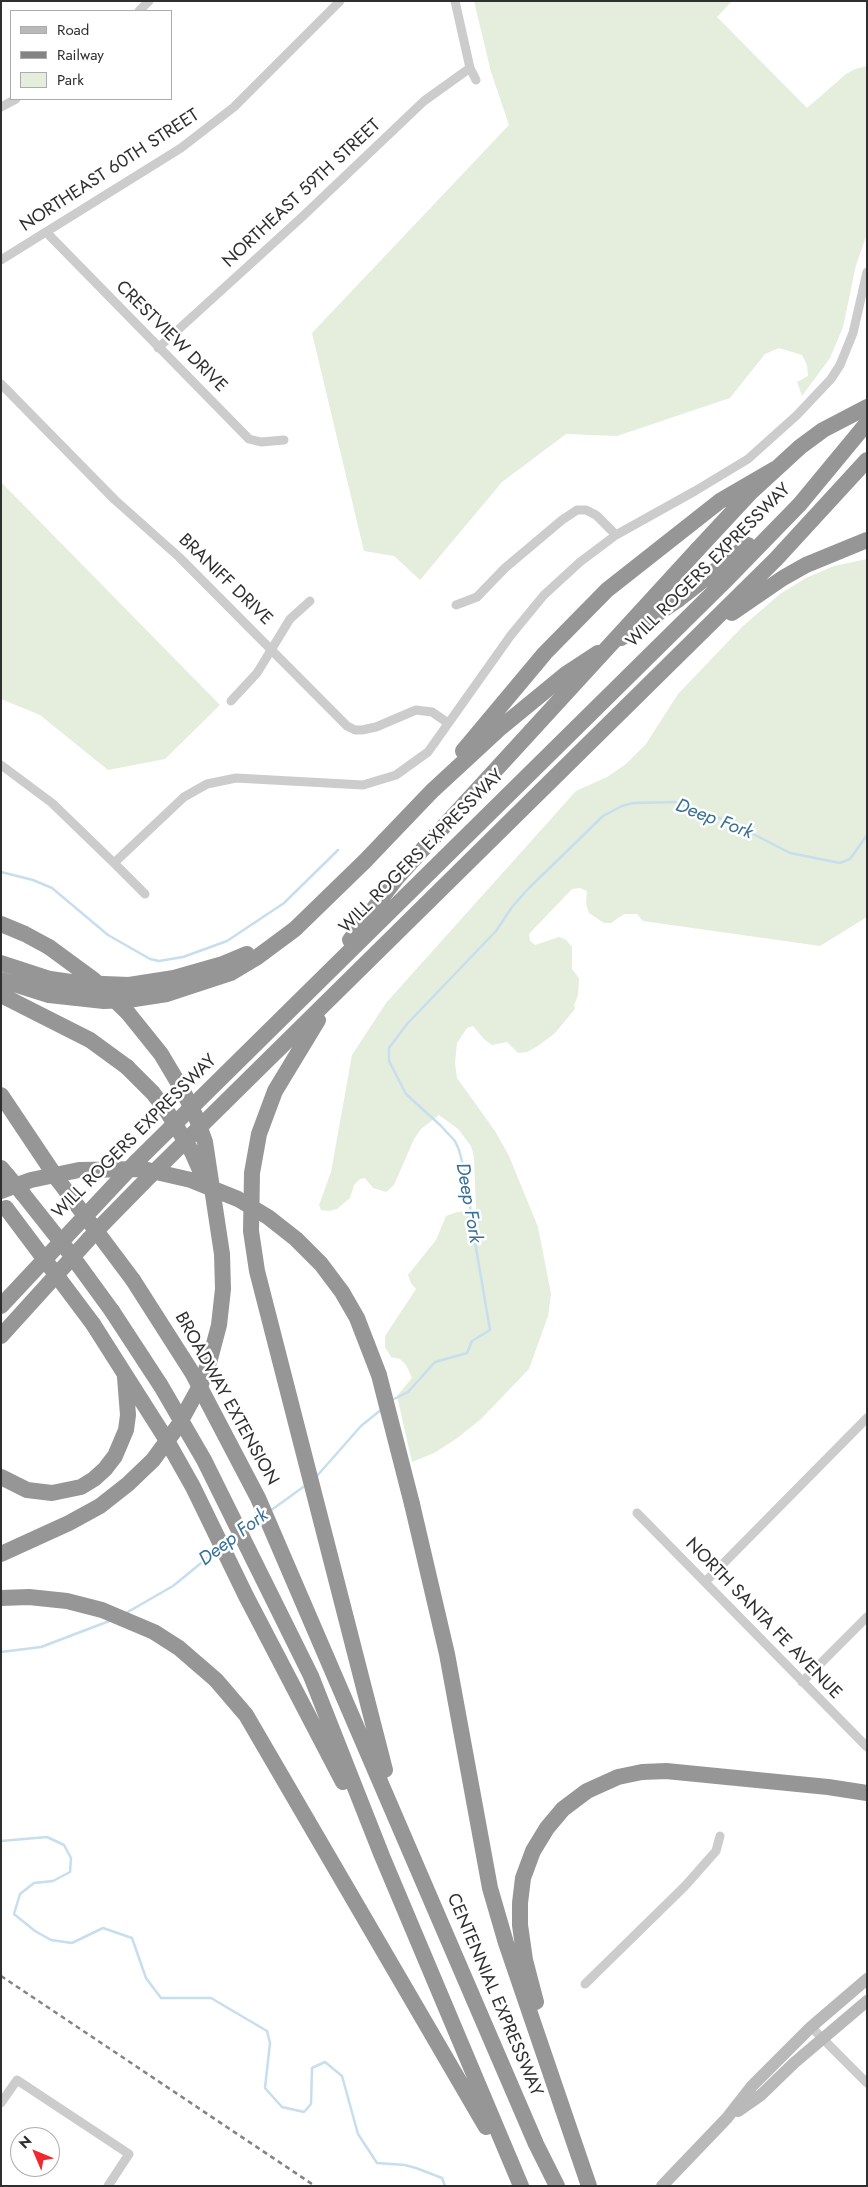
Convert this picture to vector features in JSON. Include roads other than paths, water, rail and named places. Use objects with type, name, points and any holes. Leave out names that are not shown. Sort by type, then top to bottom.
[{"type":"highway","points":[[317,984],[396,879],[698,548],[775,469],[823,430],[867,407]]},
{"type":"highway","name":"WILL ROGERS EXPRESSWAY","points":[[1,1306],[142,1156],[800,504],[867,423]]},
{"type":"highway","points":[[1,1336],[122,1204],[814,520],[867,460]]},
{"type":"highway","points":[[433,790],[490,717],[545,653],[607,590],[720,501],[775,469]]},
{"type":"highway","points":[[1,980],[49,995],[104,1001],[148,998],[193,987],[231,973],[256,958],[295,928],[365,861],[433,790],[530,702],[566,674],[679,599],[800,504]]},
{"type":"highway","points":[[695,638],[783,578],[832,553],[867,540]]},
{"type":"highway","points":[[1,924],[25,934],[79,968],[141,1028],[161,1054],[183,1091],[204,1142],[222,1254],[223,1289],[219,1325],[201,1384],[178,1426],[153,1460],[128,1484],[100,1506],[69,1524],[1,1554]]},
{"type":"highway","points":[[1,963],[50,979],[112,985],[146,983],[174,978],[223,964],[295,928]]},
{"type":"highway","points":[[334,994],[275,1091],[259,1134],[252,1173],[250,1214],[253,1250],[397,1819]]},
{"type":"highway","points":[[1,995],[94,1042],[127,1067],[153,1093],[182,1134],[202,1174],[216,1220]]},
{"type":"highway","points":[[1,1095],[58,1180]]},
{"type":"highway","name":"BROADWAY EXTENSION","points":[[1,1114],[58,1180],[133,1280],[193,1374],[239,1459],[293,1574],[397,1819]]},
{"type":"highway","points":[[1,1168],[69,1252],[112,1311],[161,1386],[212,1476],[312,1676],[382,1856],[521,2186]]},
{"type":"highway","points":[[1,1191],[31,1180],[79,1170],[143,1169],[191,1180],[238,1199],[268,1217],[296,1239],[321,1264],[342,1292],[357,1318],[379,1375],[412,1504],[447,1654],[490,1888],[506,1943],[589,2186]]},
{"type":"highway","points":[[3,1206],[93,1324],[125,1372],[193,1487],[246,1596],[382,1856]]},
{"type":"highway","points":[[1,1477],[27,1490],[52,1493],[81,1487],[94,1479],[115,1456],[126,1430],[128,1415],[125,1372]]},
{"type":"highway","points":[[1,1598],[30,1597],[67,1601],[102,1610],[132,1622],[179,1648],[216,1680],[246,1715],[521,2186]]},
{"type":"highway","points":[[569,2128],[525,1960],[520,1917],[522,1885],[529,1860],[542,1835],[556,1816],[579,1797],[599,1785],[618,1777],[642,1772],[677,1771],[867,1793]]},
{"type":"highway","name":"CENTENNIAL EXPRESSWAY","points":[[397,1819],[536,2144],[557,2186]]},
{"type":"main road","points":[[666,2184],[727,2118],[752,2086],[811,2027],[867,1979]]},
{"type":"main road","points":[[727,2118],[760,2095],[822,2038],[867,2001]]},
{"type":"street","points":[[140,10],[150,1]]},
{"type":"street","name":"NORTHEAST 60TH STREET","points":[[1,260],[181,148],[234,107],[340,1]]},
{"type":"street","points":[[455,1],[470,68],[476,80]]},
{"type":"street","name":"NORTHEAST 59TH STREET","points":[[158,348],[295,224],[424,101],[470,68]]},
{"type":"street","points":[[1,108],[14,100]]},
{"type":"street","name":"CRESTVIEW DRIVE","points":[[47,233],[249,439],[261,442],[284,440]]},
{"type":"street","points":[[114,862],[184,796],[207,784],[236,778],[363,785],[396,775],[428,752],[511,634],[544,595],[580,562],[616,534],[695,492],[748,459],[797,415],[831,379],[840,365],[853,333],[867,272]]},
{"type":"street","name":"BRANIFF DRIVE","points":[[1,384],[115,500],[179,557],[272,648],[347,726],[355,730],[376,726],[416,710],[432,712],[448,723]]},
{"type":"street","points":[[456,605],[477,597],[512,562],[562,520],[577,510],[586,510],[596,515],[616,534]]},
{"type":"street","points":[[231,701],[257,673],[290,619],[310,601]]},
{"type":"street","points":[[1,765],[52,803],[145,894]]},
{"type":"street","points":[[705,1582],[867,1418]]},
{"type":"street","name":"NORTH SANTA FE AVENUE","points":[[637,1514],[867,1747]]},
{"type":"street","points":[[802,1682],[867,1617]]},
{"type":"street","points":[[586,1984],[716,1852],[720,1836]]},
{"type":"street","points":[[811,2027],[867,2083]]},
{"type":"street","points":[[1,2103],[17,2080],[129,2154],[108,2186]]},
{"type":"waterway","name":"Deep Fork","points":[[392,1400],[408,1392],[435,1362],[467,1353],[472,1341],[490,1330],[466,1176],[459,1150],[455,1141],[440,1125],[406,1094],[389,1061],[389,1048],[407,1024],[496,931],[512,907],[528,889],[603,816],[622,806],[633,803],[675,802],[730,822],[790,853],[840,863],[850,859],[867,835]]},
{"type":"waterway","points":[[1,872],[33,880],[52,888],[108,935],[150,959],[159,961],[183,957],[227,941],[284,903],[338,850]]},
{"type":"waterway","name":"Deep Fork","points":[[316,1477],[361,1426],[382,1409]]},
{"type":"waterway","name":"Deep Fork","points":[[270,1511],[306,1485]]},
{"type":"waterway","name":"Deep Fork","points":[[244,1530],[260,1519]]},
{"type":"waterway","name":"Deep Fork","points":[[226,1543],[235,1536]]},
{"type":"waterway","name":"Deep Fork","points":[[126,1613],[173,1586],[217,1550]]},
{"type":"waterway","name":"Deep Fork","points":[[1,1652],[41,1647],[112,1620]]},
{"type":"waterway","points":[[1,1841],[47,1837],[64,1845],[71,1858],[70,1872],[53,1881],[34,1883],[20,1894],[14,1914],[35,1931],[51,1940],[72,1943],[103,1928],[132,1938],[146,1978],[161,1998],[211,1998],[267,2031],[270,2043],[265,2088],[282,2107],[304,2112],[311,2104],[312,2068],[325,2062],[342,2076],[358,2134],[377,2163],[405,2165],[416,2168],[442,2178],[445,2186]]},
{"type":"railway","points":[[1,1976],[315,2186]]}]
